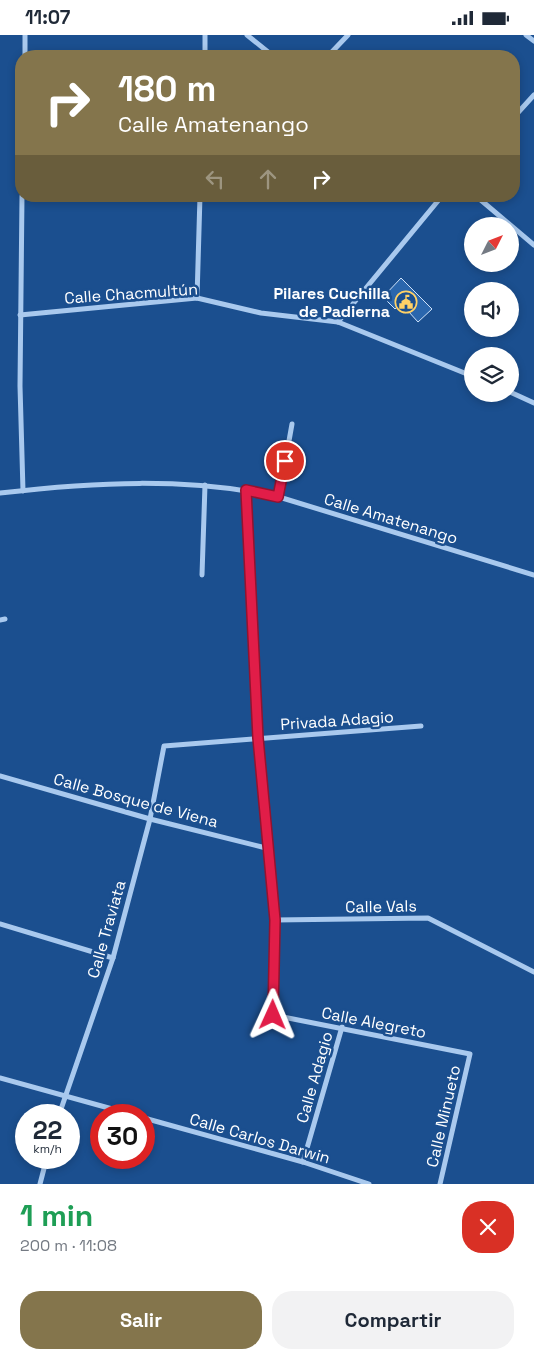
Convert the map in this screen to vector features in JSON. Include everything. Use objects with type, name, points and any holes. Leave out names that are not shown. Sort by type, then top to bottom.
[{"type":"street","points":[[25,35],[25,50]]},
{"type":"street","points":[[205,35],[205,50]]},
{"type":"street","points":[[247,35],[266,50]]},
{"type":"street","points":[[334,50],[348,35]]},
{"type":"street","points":[[526,35],[534,41]]},
{"type":"street","points":[[520,110],[534,95]]},
{"type":"street","points":[[22,202],[20,315],[23,491]]},
{"type":"street","points":[[197,298],[200,202]]},
{"type":"street","points":[[338,322],[437,202]]},
{"type":"street","points":[[483,202],[534,245]]},
{"type":"street","name":"Calle Chacmultún","points":[[20,315],[197,298],[261,313],[338,322],[464,373]]},
{"type":"street","points":[[519,397],[534,403]]},
{"type":"street","points":[[278,497],[292,425]]},
{"type":"street","name":"Calle Amatenango","points":[[0,493],[138,483],[205,485],[246,490],[278,497],[534,575]]},
{"type":"street","points":[[202,575],[205,485]]},
{"type":"street","points":[[246,490],[258,738],[266,848],[275,920]]},
{"type":"street","name":"Privada Adagio","points":[[164,746],[421,726]]},
{"type":"street","name":"Calle Traviata","points":[[62,1104],[113,958],[150,819],[164,746]]},
{"type":"street","name":"Calle Bosque de Viena","points":[[0,776],[150,819],[266,848]]},
{"type":"street","name":"Calle Vals","points":[[275,920],[428,918],[534,972]]},
{"type":"street","name":"Calle Alegreto","points":[[275,920],[273,1015],[342,1027],[470,1054]]},
{"type":"street","points":[[0,925],[113,958]]},
{"type":"street","name":"Calle Adagio","points":[[302,1162],[342,1027]]},
{"type":"street","name":"Calle Minueto","points":[[440,1184],[470,1054]]},
{"type":"street","points":[[0,1078],[96,1104]]},
{"type":"street","name":"Calle Carlos Darwin","points":[[155,1121],[302,1162],[369,1184]]},
{"type":"street","points":[[40,1184],[44,1169]]},
{"type":"building","name":"Pilares Cuchilla de Padierna","points":[[401,278],[432,309],[418,322],[408,311],[405,313],[398,306],[395,309],[383,297]]},
{"type":"place","name":"Pilares Cuchilla de Padierna","points":[[406,302]]},
{"type":"route","points":[[273,1015],[275,920],[266,848],[267,836],[258,738],[246,490],[278,497],[285,461]]}]
